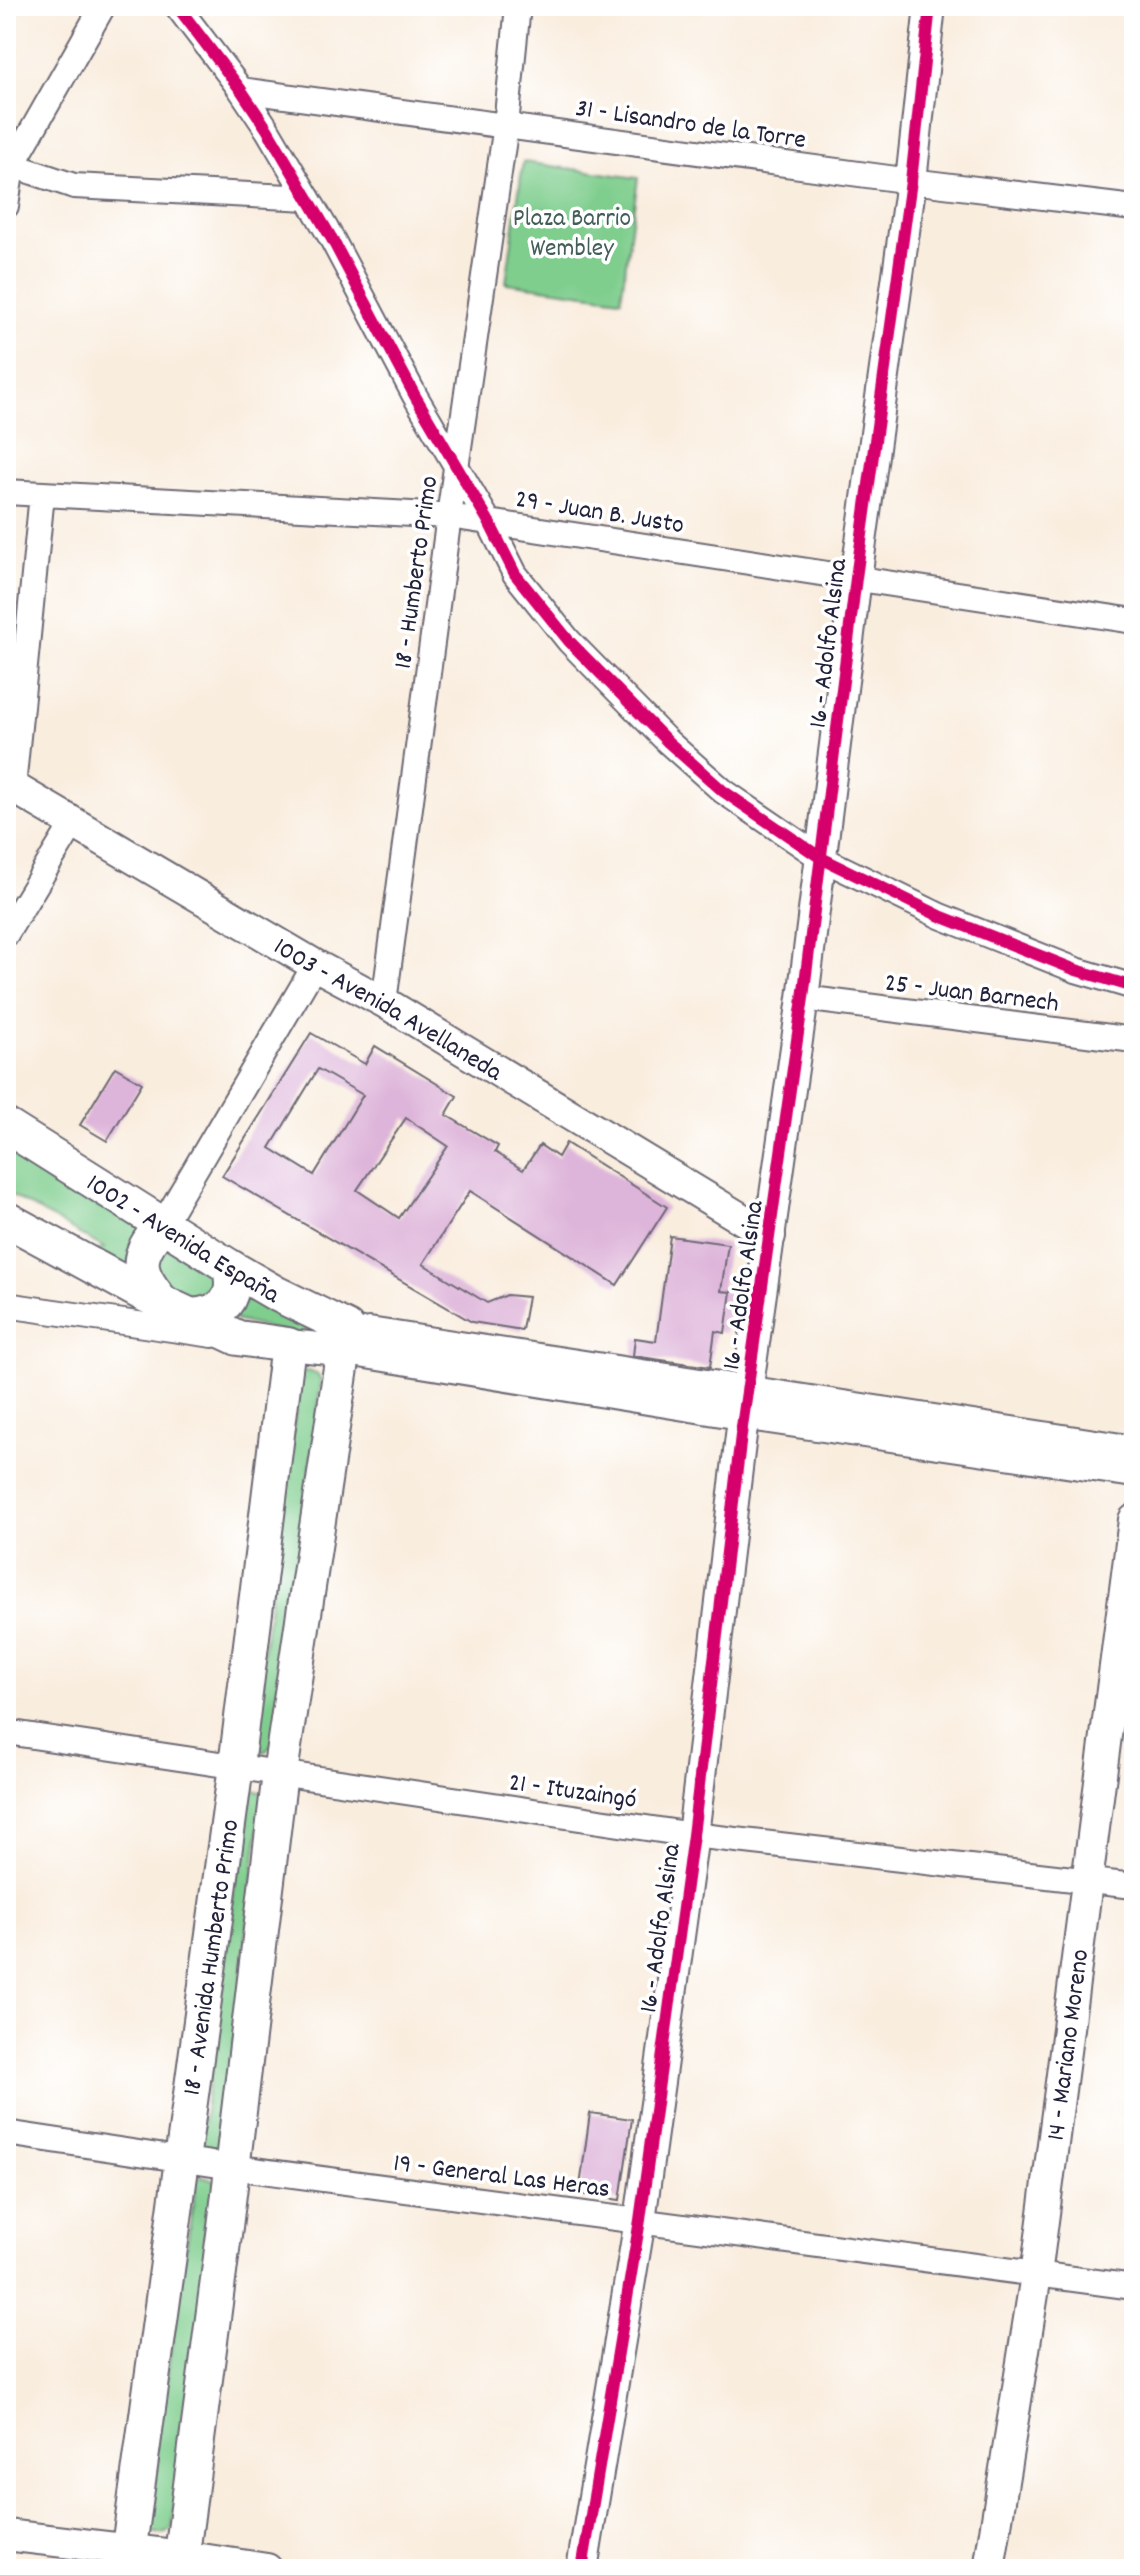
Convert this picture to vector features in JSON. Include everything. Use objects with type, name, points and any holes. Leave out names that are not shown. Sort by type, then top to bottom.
[{"type":"main road","name":"1002 - Avenida España","points":[[6,1126],[345,1339]]},
{"type":"main road","points":[[6,1219],[178,1310],[238,1338],[288,1345]]},
{"type":"main road","points":[[163,1224],[145,1249],[140,1268],[146,1283],[178,1310],[211,1314],[227,1303],[234,1285],[230,1267]]},
{"type":"main road","name":"18 - Avenida Humberto Primo","points":[[181,2562],[280,1773],[345,1339]]},
{"type":"main road","name":"18 - Avenida Humberto Primo","points":[[127,2559],[236,1766],[288,1345]]},
{"type":"street","points":[[6,206],[9,165],[103,6]]},
{"type":"street","points":[[177,6],[241,90],[308,198],[515,574],[569,641],[657,732],[723,791],[821,858],[940,916],[1076,970],[1134,987]]},
{"type":"street","name":"18 - Humberto Primo","points":[[384,1002],[449,516],[506,125],[518,6]]},
{"type":"street","name":"16 - Adolfo Alsina","points":[[582,2569],[640,2220],[693,1835],[746,1403],[911,181],[930,6]]},
{"type":"street","name":"31 - Lisandro de la Torre","points":[[241,90],[911,181],[1134,208]]},
{"type":"street","points":[[9,165],[74,186],[308,198]]},
{"type":"street","name":"29 - Juan B. Justo","points":[[6,492],[449,516],[1134,621]]},
{"type":"street","points":[[10,785],[42,494]]},
{"type":"street","name":"1003 - Avenida Avellaneda","points":[[10,785],[315,965],[384,1002],[770,1236]]},
{"type":"street","points":[[6,934],[74,822]]},
{"type":"street","points":[[163,1224],[315,965]]},
{"type":"street","name":"25 - Juan Barnech","points":[[803,998],[1134,1040]]},
{"type":"street","points":[[6,1305],[238,1338]]},
{"type":"street","points":[[288,1345],[345,1339],[746,1403],[1134,1472]]},
{"type":"street","points":[[746,1403],[1134,1451]]},
{"type":"street","name":"14 - Mariano Moreno","points":[[989,2569],[1036,2275],[1134,1520]]},
{"type":"street","name":"21 - Ituzaingó","points":[[6,1732],[693,1835],[1134,1886]]},
{"type":"street","name":"19 - General Las Heras","points":[[6,2133],[232,2167],[1134,2287]]},
{"type":"street","points":[[6,2535],[127,2559],[267,2569]]},
{"type":"green space","name":"Plaza Barrio Wembley","points":[[523,162],[638,178],[621,299],[506,283]]},
{"type":"green space","points":[[6,1152],[98,1207],[119,1202],[144,1220],[134,1281],[90,1255],[104,1248],[6,1192]]},
{"type":"green space","points":[[171,1240],[224,1271],[210,1299],[174,1294],[156,1281],[156,1248]]},
{"type":"green space","points":[[244,1285],[305,1326],[308,1330],[306,1335],[223,1317]]},
{"type":"green space","points":[[301,1372],[317,1374],[321,1381],[276,1739],[266,1751],[258,1753],[250,1750]]},
{"type":"green space","points":[[247,1791],[263,1793],[222,2143],[215,2148],[207,2148],[200,2147]]},
{"type":"green space","points":[[203,2176],[217,2185],[172,2529],[158,2534],[144,2527],[197,2177]]},
{"type":"building","points":[[311,1033],[365,1064],[375,1046],[457,1096],[446,1115],[498,1146],[495,1152],[523,1170],[540,1145],[558,1157],[566,1143],[667,1207],[617,1285],[470,1191],[423,1264],[487,1303],[507,1295],[528,1297],[522,1330],[472,1322],[222,1176]],"holes":[[[318,1069],[363,1095],[314,1175],[270,1148]],[[406,1118],[448,1146],[399,1218],[357,1190]]]},
{"type":"building","points":[[115,1067],[142,1083],[107,1141],[80,1125]]},
{"type":"building","points":[[670,1236],[728,1244],[721,1291],[731,1292],[725,1333],[715,1331],[710,1367],[633,1356],[635,1338],[656,1341]]},
{"type":"building","points":[[590,2113],[632,2119],[620,2200],[579,2194]]},
{"type":"cycle path","points":[[177,6],[267,129],[332,239],[415,396],[489,522],[515,574],[569,641],[668,742],[723,791],[821,858],[940,916],[1076,970],[1134,987]]},
{"type":"cycle path","points":[[582,2569],[640,2220],[693,1835],[742,1427],[803,998],[856,578],[911,181],[930,6]]}]
